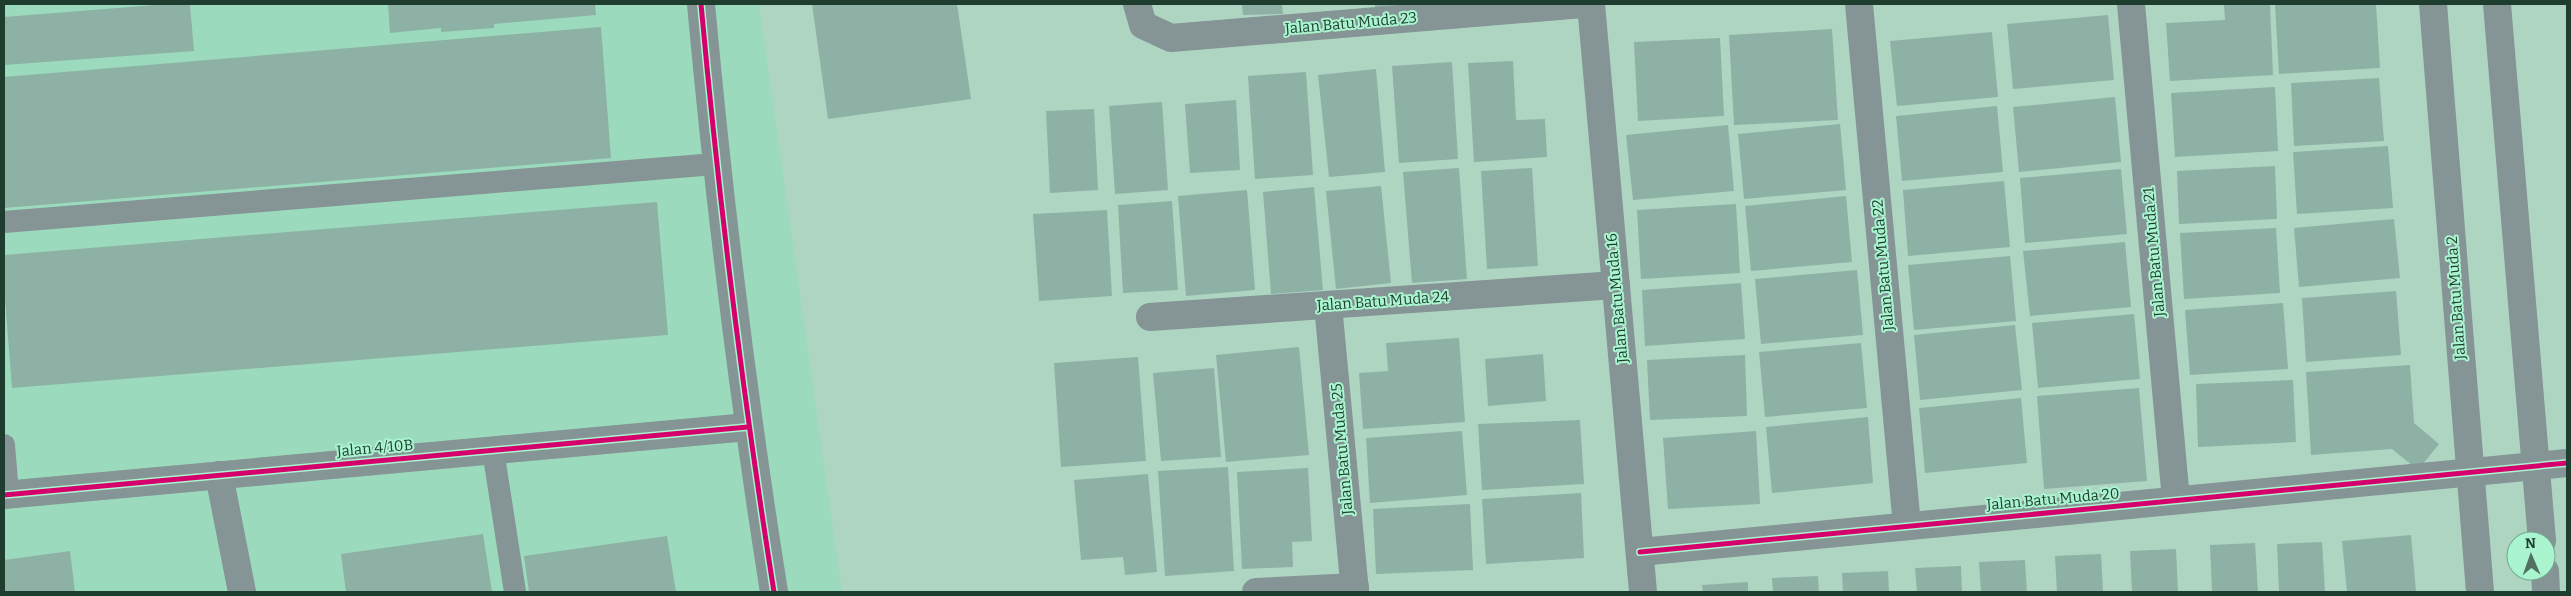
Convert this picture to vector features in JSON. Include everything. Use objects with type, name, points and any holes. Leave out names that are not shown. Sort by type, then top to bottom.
[{"type":"street","points":[[701,4],[715,164],[748,427],[774,592]]},
{"type":"street","name":"Jalan Batu Muda 23","points":[[1137,4],[1143,25],[1171,38],[1583,4]]},
{"type":"street","name":"Jalan Batu Muda 16","points":[[1591,4],[1643,592]]},
{"type":"street","name":"Jalan Batu Muda 22","points":[[1859,4],[1907,526]]},
{"type":"street","name":"Jalan Batu Muda 21","points":[[2131,4],[2176,500]]},
{"type":"street","name":"Jalan Batu Muda 2","points":[[2432,4],[2480,592]]},
{"type":"street","points":[[2497,4],[2541,531]]},
{"type":"street","name":"Jalan Batu Muda 24","points":[[1150,317],[1616,285]]},
{"type":"street","name":"Jalan Batu Muda 25","points":[[1328,305],[1355,590]]},
{"type":"street","name":"Jalan 4/10B","points":[[6,494],[748,427]]},
{"type":"street","name":"Jalan Batu Muda 20","points":[[1640,552],[2567,463]]},
{"type":"street","points":[[219,475],[242,592]]},
{"type":"street","points":[[1256,592],[1355,590]]},
{"type":"lane","points":[[4,222],[715,164]]},
{"type":"lane","points":[[4,445],[6,494]]},
{"type":"lane","points":[[493,450],[515,592]]},
{"type":"shaded area","points":[[4,4],[759,4],[842,592],[4,592]]},
{"type":"building","points":[[168,4],[190,4],[194,51],[4,65],[4,17]]},
{"type":"building","points":[[388,4],[595,4],[596,15],[494,24],[494,28],[441,32],[441,28],[390,33]]},
{"type":"building","points":[[812,4],[957,4],[971,99],[828,119]]},
{"type":"building","points":[[1242,4],[1282,4],[1283,14],[1243,15]]},
{"type":"building","points":[[1375,4],[1425,4],[1375,14]]},
{"type":"building","points":[[2224,4],[2270,4],[2273,75],[2170,81],[2166,23],[2225,20]]},
{"type":"building","points":[[2275,4],[2376,4],[2380,68],[2279,74]]},
{"type":"building","points":[[2108,15],[2114,80],[2013,89],[2007,24]]},
{"type":"building","points":[[601,27],[611,158],[4,208],[4,77]]},
{"type":"building","points":[[1832,29],[1838,120],[1734,125],[1729,35]]},
{"type":"building","points":[[1992,32],[1998,97],[1897,106],[1890,41]]},
{"type":"building","points":[[1720,38],[1724,116],[1638,121],[1634,42]]},
{"type":"building","points":[[1513,61],[1516,120],[1545,119],[1547,157],[1474,162],[1468,63]]},
{"type":"building","points":[[1452,62],[1458,159],[1399,163],[1392,66]]},
{"type":"building","points":[[1376,69],[1385,172],[1329,177],[1318,75]]},
{"type":"building","points":[[1306,72],[1313,175],[1255,179],[1248,76]]},
{"type":"building","points":[[2379,78],[2384,141],[2294,146],[2291,83]]},
{"type":"building","points":[[2275,87],[2278,151],[2175,157],[2171,93]]},
{"type":"building","points":[[2115,97],[2121,162],[2019,172],[2013,107]]},
{"type":"building","points":[[1236,100],[1240,170],[1190,173],[1185,104]]},
{"type":"building","points":[[1162,102],[1168,190],[1115,194],[1109,106]]},
{"type":"building","points":[[1997,106],[2003,172],[1902,181],[1896,116]]},
{"type":"building","points":[[1094,109],[1098,190],[1050,193],[1046,111]]},
{"type":"building","points":[[1840,124],[1846,190],[1744,199],[1738,134]]},
{"type":"building","points":[[1728,125],[1734,191],[1633,200],[1626,135]]},
{"type":"building","points":[[2388,146],[2393,208],[2297,214],[2293,152]]},
{"type":"building","points":[[2275,166],[2277,219],[2179,224],[2177,171]]},
{"type":"building","points":[[1459,168],[1467,279],[1412,283],[1403,172]]},
{"type":"building","points":[[1532,168],[1538,266],[1487,269],[1481,171]]},
{"type":"building","points":[[2121,169],[2127,234],[2025,243],[2020,178]]},
{"type":"building","points":[[2004,181],[2010,247],[1908,256],[1903,190]]},
{"type":"building","points":[[1381,186],[1391,283],[1336,289],[1326,191]]},
{"type":"building","points":[[1314,187],[1323,290],[1271,294],[1263,192]]},
{"type":"building","points":[[1247,190],[1255,290],[1186,296],[1178,196]]},
{"type":"building","points":[[1846,196],[1852,262],[1751,271],[1745,206]]},
{"type":"building","points":[[1172,201],[1178,290],[1123,293],[1118,205]]},
{"type":"building","points":[[657,202],[668,335],[12,388],[4,286],[4,255]]},
{"type":"building","points":[[1736,204],[1740,273],[1641,279],[1637,210]]},
{"type":"building","points":[[1107,210],[1112,296],[1039,301],[1033,214]]},
{"type":"building","points":[[2394,219],[2400,278],[2299,287],[2294,228]]},
{"type":"building","points":[[2276,228],[2280,293],[2184,299],[2180,233]]},
{"type":"building","points":[[2125,242],[2131,307],[2030,316],[2023,251]]},
{"type":"building","points":[[2010,256],[2016,321],[1914,330],[1908,265]]},
{"type":"building","points":[[1857,270],[1863,335],[1761,344],[1755,279]]},
{"type":"building","points":[[1741,283],[1745,339],[1645,346],[1642,290]]},
{"type":"building","points":[[2396,291],[2401,355],[2306,362],[2302,298]]},
{"type":"building","points":[[2283,303],[2288,369],[2190,375],[2185,310]]},
{"type":"building","points":[[2134,314],[2140,379],[2038,388],[2032,323]]},
{"type":"building","points":[[2015,325],[2022,390],[1920,400],[1914,335]]},
{"type":"building","points":[[1459,338],[1465,422],[1363,429],[1359,373],[1388,371],[1386,343]]},
{"type":"building","points":[[1861,343],[1867,408],[1765,417],[1759,352]]},
{"type":"building","points":[[1299,347],[1309,455],[1226,462],[1216,355]]},
{"type":"building","points":[[1543,354],[1546,401],[1488,406],[1485,359]]},
{"type":"building","points":[[1745,355],[1747,416],[1650,420],[1647,360]]},
{"type":"building","points":[[1138,357],[1146,461],[1061,467],[1054,363]]},
{"type":"building","points":[[2410,365],[2414,423],[2439,444],[2418,470],[2392,449],[2311,455],[2306,372]]},
{"type":"building","points":[[1214,368],[1221,457],[1161,461],[1153,373]]},
{"type":"building","points":[[2293,380],[2296,442],[2198,447],[2196,384]]},
{"type":"building","points":[[2139,388],[2147,481],[2044,489],[2037,396]]},
{"type":"building","points":[[2021,398],[2027,463],[1925,473],[1919,408]]},
{"type":"building","points":[[1868,417],[1873,483],[1772,493],[1766,427]]},
{"type":"building","points":[[1580,420],[1584,484],[1482,490],[1478,424]]},
{"type":"building","points":[[1462,431],[1467,495],[1370,503],[1366,438]]},
{"type":"building","points":[[1756,431],[1760,504],[1668,509],[1663,438]]},
{"type":"building","points":[[1228,467],[1234,571],[1165,576],[1158,471]]},
{"type":"building","points":[[1308,468],[1312,541],[1292,542],[1293,567],[1242,569],[1237,472]]},
{"type":"building","points":[[1148,474],[1157,572],[1125,575],[1123,557],[1081,560],[1074,480]]},
{"type":"building","points":[[1581,493],[1584,558],[1486,564],[1482,499]]},
{"type":"building","points":[[1470,504],[1473,570],[1376,574],[1373,509]]},
{"type":"building","points":[[483,534],[492,592],[346,592],[341,554]]},
{"type":"building","points":[[2411,535],[2416,592],[2347,592],[2342,541]]},
{"type":"building","points":[[667,536],[676,592],[529,592],[524,556]]},
{"type":"building","points":[[2322,542],[2325,592],[2279,592],[2277,544]]},
{"type":"building","points":[[2255,543],[2258,592],[2212,592],[2210,545]]},
{"type":"building","points":[[2176,549],[2178,592],[2132,592],[2130,551]]},
{"type":"building","points":[[70,551],[75,592],[4,592],[4,560]]},
{"type":"building","points":[[2101,554],[2103,592],[2057,592],[2055,556]]},
{"type":"building","points":[[2025,560],[2027,592],[1981,592],[1979,562]]},
{"type":"building","points":[[1961,566],[1962,592],[1917,592],[1915,568]]},
{"type":"building","points":[[1888,571],[1889,592],[1843,592],[1842,573]]},
{"type":"building","points":[[1818,576],[1819,592],[1773,592],[1772,578]]},
{"type":"building","points":[[1748,582],[1748,592],[1703,592],[1702,585]]},
{"type":"cycle path","points":[[701,4],[733,299],[752,446],[774,592]]},
{"type":"cycle path","points":[[4,495],[748,427]]},
{"type":"cycle path","points":[[1640,552],[2567,463]]}]
